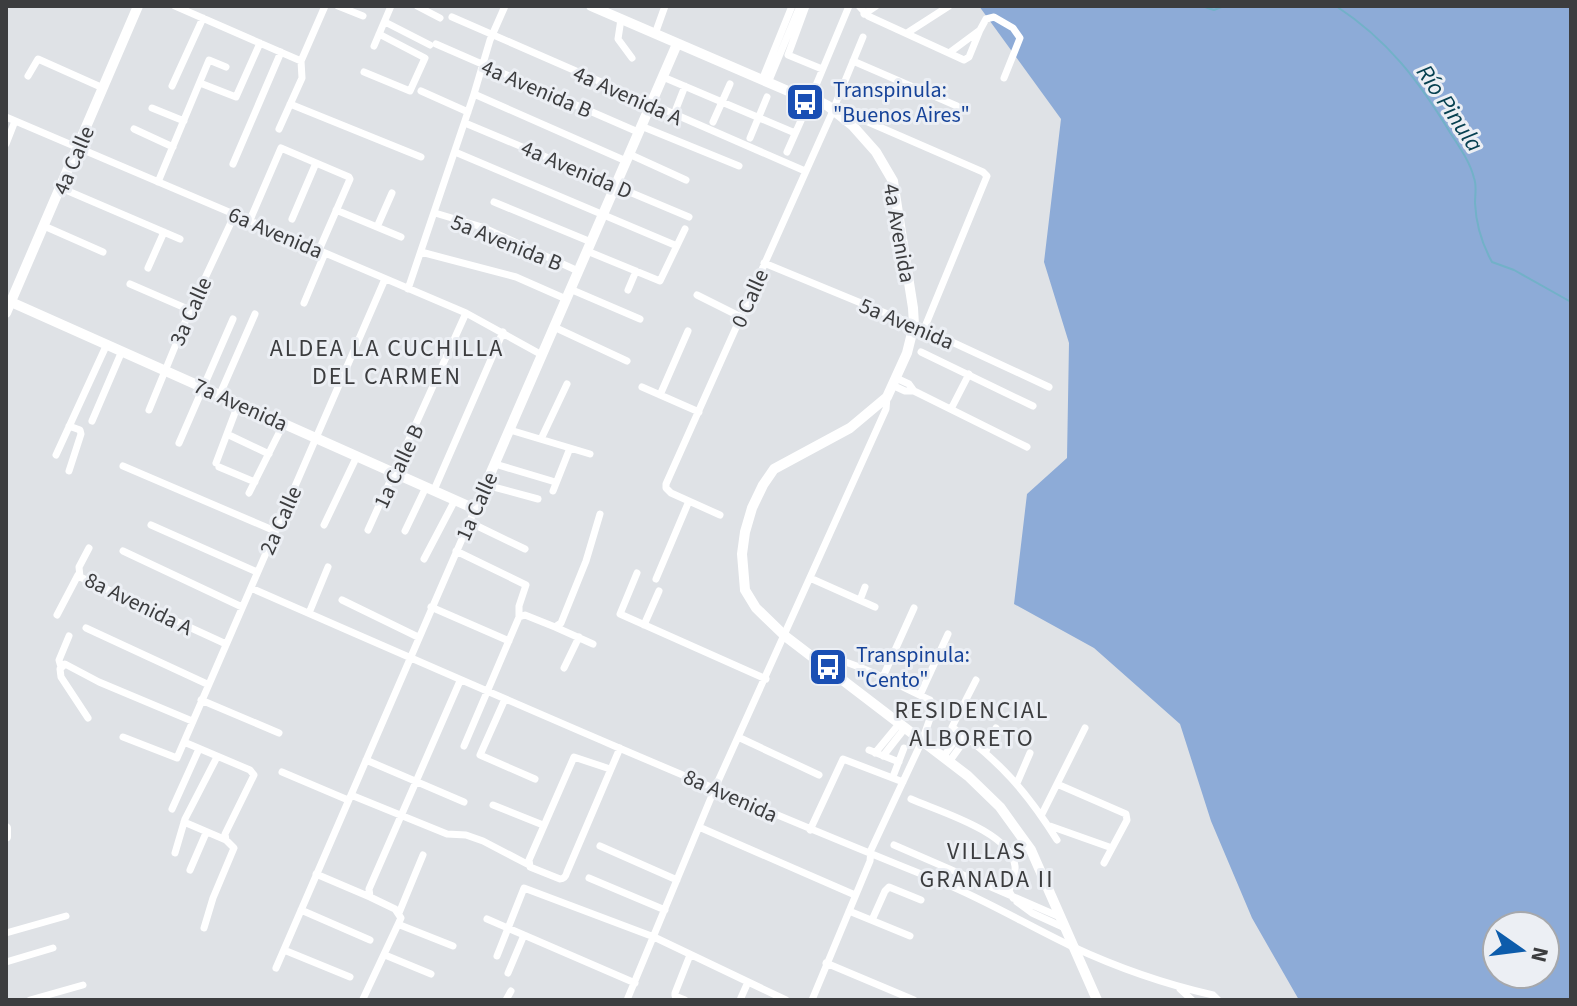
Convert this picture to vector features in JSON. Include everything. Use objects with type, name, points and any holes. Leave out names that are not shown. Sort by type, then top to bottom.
[{"type":"main road","name":"4a Calle","points":[[6,313],[138,6]]},
{"type":"main road","name":"4a Avenida","points":[[593,6],[788,91],[809,96],[834,112],[869,143],[893,181],[919,327]]},
{"type":"main road","name":"1a Calle","points":[[475,509],[677,44]]},
{"type":"main road","name":"7a Avenida","points":[[9,300],[475,509]]},
{"type":"main road","points":[[860,694],[848,690],[808,660],[756,608],[745,590],[742,554],[752,508],[774,469],[850,428],[887,397],[919,327]]},
{"type":"main road","points":[[798,647],[812,654],[946,760],[986,793],[1014,824],[1031,850],[1097,1000]]},
{"type":"main road","points":[[6,828],[6,837]]},
{"type":"street","points":[[175,6],[301,61]]},
{"type":"street","points":[[279,129],[302,78],[301,61],[325,6]]},
{"type":"street","points":[[338,6],[363,16]]},
{"type":"street","points":[[374,46],[391,6]]},
{"type":"street","points":[[417,6],[440,18]]},
{"type":"street","points":[[655,34],[665,6]]},
{"type":"street","points":[[765,81],[792,6]]},
{"type":"street","points":[[765,81],[800,6]]},
{"type":"street","points":[[806,6],[788,55],[822,69]]},
{"type":"street","points":[[814,90],[849,6]]},
{"type":"street","points":[[859,6],[864,14],[967,60],[986,19],[994,17],[1013,28],[1020,38],[1004,78]]},
{"type":"street","points":[[864,14],[876,6]]},
{"type":"street","points":[[907,33],[949,6]]},
{"type":"street","points":[[408,289],[503,7]]},
{"type":"street","name":"4a Avenida A","points":[[452,17],[805,171]]},
{"type":"street","points":[[172,86],[203,18]]},
{"type":"street","points":[[621,19],[618,39],[632,58]]},
{"type":"street","name":"4a Avenida B","points":[[385,22],[640,129],[739,166]]},
{"type":"street","points":[[949,53],[980,30]]},
{"type":"street","points":[[364,72],[409,91],[425,58],[379,34]]},
{"type":"street","name":"0 Calle","points":[[689,501],[667,490],[666,484],[834,112],[863,37]]},
{"type":"street","points":[[200,83],[235,98],[260,43]]},
{"type":"street","points":[[233,164],[281,52]]},
{"type":"street","points":[[28,76],[38,59],[103,88]]},
{"type":"street","points":[[158,182],[209,60],[226,67]]},
{"type":"street","points":[[853,61],[957,106]]},
{"type":"street","points":[[663,77],[795,133]]},
{"type":"street","points":[[713,122],[730,84]]},
{"type":"street","points":[[676,109],[685,86]]},
{"type":"street","points":[[421,91],[468,112]]},
{"type":"street","points":[[474,94],[686,180]]},
{"type":"street","points":[[750,138],[767,97]]},
{"type":"street","points":[[290,104],[421,157]]},
{"type":"street","points":[[152,108],[184,121]]},
{"type":"street","name":"4a Avenida","points":[[834,112],[845,112],[940,152],[983,172],[987,180],[919,327]]},
{"type":"street","points":[[787,152],[803,116]]},
{"type":"street","name":"6a Avenida","points":[[6,117],[466,313],[542,355]]},
{"type":"street","points":[[6,144],[15,121]]},
{"type":"street","name":"4a Avenida D","points":[[465,123],[689,217]]},
{"type":"street","points":[[134,129],[173,147]]},
{"type":"street","points":[[250,220],[281,148],[350,178],[304,303]]},
{"type":"street","points":[[455,152],[677,246]]},
{"type":"street","points":[[292,219],[316,163]]},
{"type":"street","points":[[61,188],[180,239]]},
{"type":"street","points":[[377,227],[392,193]]},
{"type":"street","name":"5a Avenida B","points":[[494,202],[662,281],[685,229]]},
{"type":"street","points":[[336,210],[401,237]]},
{"type":"street","name":"5a Avenida B","points":[[435,213],[482,227],[578,271]]},
{"type":"street","name":"3a Calle","points":[[149,410],[190,310],[235,214]]},
{"type":"street","points":[[44,226],[103,252]]},
{"type":"street","points":[[148,268],[164,232]]},
{"type":"street","points":[[421,252],[516,277],[640,319]]},
{"type":"street","name":"5a Avenida","points":[[764,263],[919,327],[1049,387]]},
{"type":"street","points":[[628,290],[636,271]]},
{"type":"street","name":"2a Calle","points":[[123,737],[177,758],[385,279]]},
{"type":"street","points":[[130,284],[190,310]]},
{"type":"street","points":[[697,295],[741,317]]},
{"type":"street","name":"1a Calle B","points":[[368,530],[466,313]]},
{"type":"street","points":[[220,394],[255,314]]},
{"type":"street","points":[[179,443],[233,319]]},
{"type":"street","points":[[554,327],[627,361]]},
{"type":"street","points":[[660,395],[688,331]]},
{"type":"street","points":[[405,531],[430,489],[503,332]]},
{"type":"street","points":[[56,455],[107,344]]},
{"type":"street","points":[[92,421],[122,351]]},
{"type":"street","points":[[921,352],[1033,406]]},
{"type":"street","points":[[951,409],[969,374]]},
{"type":"street","points":[[894,382],[909,384],[914,391],[1027,447]]},
{"type":"street","points":[[541,439],[567,384]]},
{"type":"street","points":[[642,387],[699,412]]},
{"type":"street","points":[[627,1000],[715,788],[886,409],[887,397]]},
{"type":"street","points":[[239,402],[217,465],[255,482]]},
{"type":"street","points":[[249,493],[284,423]]},
{"type":"street","points":[[69,426],[81,431],[69,471]]},
{"type":"street","points":[[510,430],[590,454]]},
{"type":"street","points":[[231,436],[269,454]]},
{"type":"street","points":[[553,491],[570,448]]},
{"type":"street","points":[[324,525],[357,456]]},
{"type":"street","points":[[495,464],[552,481]]},
{"type":"street","points":[[123,466],[275,531]]},
{"type":"street","points":[[486,485],[538,499]]},
{"type":"street","points":[[424,559],[455,500]]},
{"type":"street","points":[[656,579],[689,501],[720,515]]},
{"type":"street","name":"1a Calle","points":[[276,968],[475,509]]},
{"type":"street","points":[[555,627],[561,623],[586,561],[600,514]]},
{"type":"street","points":[[469,522],[525,549]]},
{"type":"street","points":[[151,525],[257,572]]},
{"type":"street","name":"8a Avenida A","points":[[89,548],[78,575],[226,644]]},
{"type":"street","points":[[123,551],[242,607]]},
{"type":"street","points":[[456,551],[526,585],[519,617],[464,746]]},
{"type":"street","points":[[309,613],[328,567]]},
{"type":"street","points":[[637,573],[620,610],[622,615],[766,679]]},
{"type":"street","points":[[57,615],[78,575]]},
{"type":"street","points":[[810,578],[875,607]]},
{"type":"street","points":[[860,600],[865,587]]},
{"type":"street","name":"8a Avenida","points":[[251,588],[810,830],[949,885],[1073,947],[1215,998]]},
{"type":"street","points":[[644,625],[659,591]]},
{"type":"street","points":[[342,600],[418,637]]},
{"type":"street","points":[[431,607],[509,641]]},
{"type":"street","points":[[882,679],[914,608]]},
{"type":"street","points":[[519,617],[525,615],[593,644]]},
{"type":"street","points":[[86,628],[207,684]]},
{"type":"street","points":[[920,695],[948,634]]},
{"type":"street","points":[[69,636],[59,660],[61,677],[88,718]]},
{"type":"street","points":[[564,668],[579,637]]},
{"type":"street","points":[[812,654],[830,656],[920,695],[932,702],[934,707],[812,1000]]},
{"type":"street","points":[[61,667],[66,664],[99,682],[192,721]]},
{"type":"street","points":[[976,680],[952,727],[986,751],[1017,783],[1042,814],[1057,840]]},
{"type":"street","points":[[370,897],[371,883],[460,681]]},
{"type":"street","points":[[505,699],[480,755],[535,779]]},
{"type":"street","points":[[201,700],[279,733]]},
{"type":"street","points":[[899,762],[876,753],[902,726]]},
{"type":"street","points":[[986,751],[996,728]]},
{"type":"street","points":[[1042,814],[1085,728]]},
{"type":"street","points":[[946,760],[964,735]]},
{"type":"street","points":[[738,737],[819,775]]},
{"type":"street","points":[[184,742],[252,771],[252,783],[228,827],[226,840]]},
{"type":"street","points":[[282,772],[447,834],[460,834],[483,841],[560,879],[564,878],[620,748]]},
{"type":"street","points":[[894,774],[904,748]]},
{"type":"street","points":[[172,809],[199,749]]},
{"type":"street","points":[[1017,783],[1030,753]]},
{"type":"street","points":[[175,853],[184,822],[217,757]]},
{"type":"street","points":[[529,865],[543,825],[574,757],[610,769]]},
{"type":"street","points":[[810,830],[843,759],[903,782]]},
{"type":"street","points":[[366,760],[464,802]]},
{"type":"street","points":[[1057,784],[1126,814],[1127,820],[1104,863]]},
{"type":"street","points":[[911,799],[988,832],[1003,844],[1015,862],[1009,891],[1013,898]]},
{"type":"street","points":[[493,805],[543,825]]},
{"type":"street","points":[[184,822],[226,840],[234,848],[204,928]]},
{"type":"street","points":[[1048,825],[1112,848]]},
{"type":"street","points":[[699,827],[855,895]]},
{"type":"street","points":[[190,870],[206,833]]},
{"type":"street","points":[[894,845],[1013,898],[1032,913],[1062,922]]},
{"type":"street","points":[[600,846],[677,880]]},
{"type":"street","points":[[363,999],[400,925],[399,913],[423,855]]},
{"type":"street","points":[[316,874],[399,913]]},
{"type":"street","points":[[589,878],[665,910]]},
{"type":"street","points":[[872,920],[889,887],[921,900]]},
{"type":"street","points":[[497,956],[524,888],[654,937],[786,1000]]},
{"type":"street","points":[[301,910],[370,940]]},
{"type":"street","points":[[849,911],[910,936]]},
{"type":"street","points":[[6,933],[66,916]]},
{"type":"street","points":[[487,919],[635,983]]},
{"type":"street","points":[[400,925],[453,946]]},
{"type":"street","points":[[508,973],[524,935]]},
{"type":"street","points":[[6,962],[53,948]]},
{"type":"street","points":[[284,950],[350,977]]},
{"type":"street","points":[[385,955],[431,974]]},
{"type":"street","points":[[685,1000],[675,996],[675,993],[690,955]]},
{"type":"street","points":[[826,963],[914,1000]]},
{"type":"street","points":[[740,1000],[748,982]]},
{"type":"street","points":[[30,1000],[83,985]]},
{"type":"street","points":[[1178,987],[1189,999]]},
{"type":"street","points":[[506,1000],[511,991]]},
{"type":"shaded area","points":[[979,6],[1571,6],[1571,1000],[1299,1000],[1252,918],[1211,821],[1180,724],[1094,648],[1014,604],[1027,494],[1067,458],[1069,343],[1044,262],[1061,119]]},
{"type":"waterway","name":"Río Pinula","points":[[1202,6],[1214,10],[1224,6]]},
{"type":"waterway","name":"Río Pinula","points":[[1336,6],[1387,47],[1401,63],[1427,96],[1461,150],[1475,181],[1478,226],[1492,262],[1514,270],[1571,302]]},
{"type":"place","name":"Transpinula: \"Buenos Aires\"","points":[[805,102]]},
{"type":"place","name":"Transpinula: \"Cento\"","points":[[828,667]]},
{"type":"district","name":"ALDEA LA CUCHILLA DEL CARMEN","points":[[387,362]]},
{"type":"district","name":"RESIDENCIAL ALBORETO","points":[[972,724]]},
{"type":"district","name":"VILLAS GRANADA II","points":[[987,865]]}]
